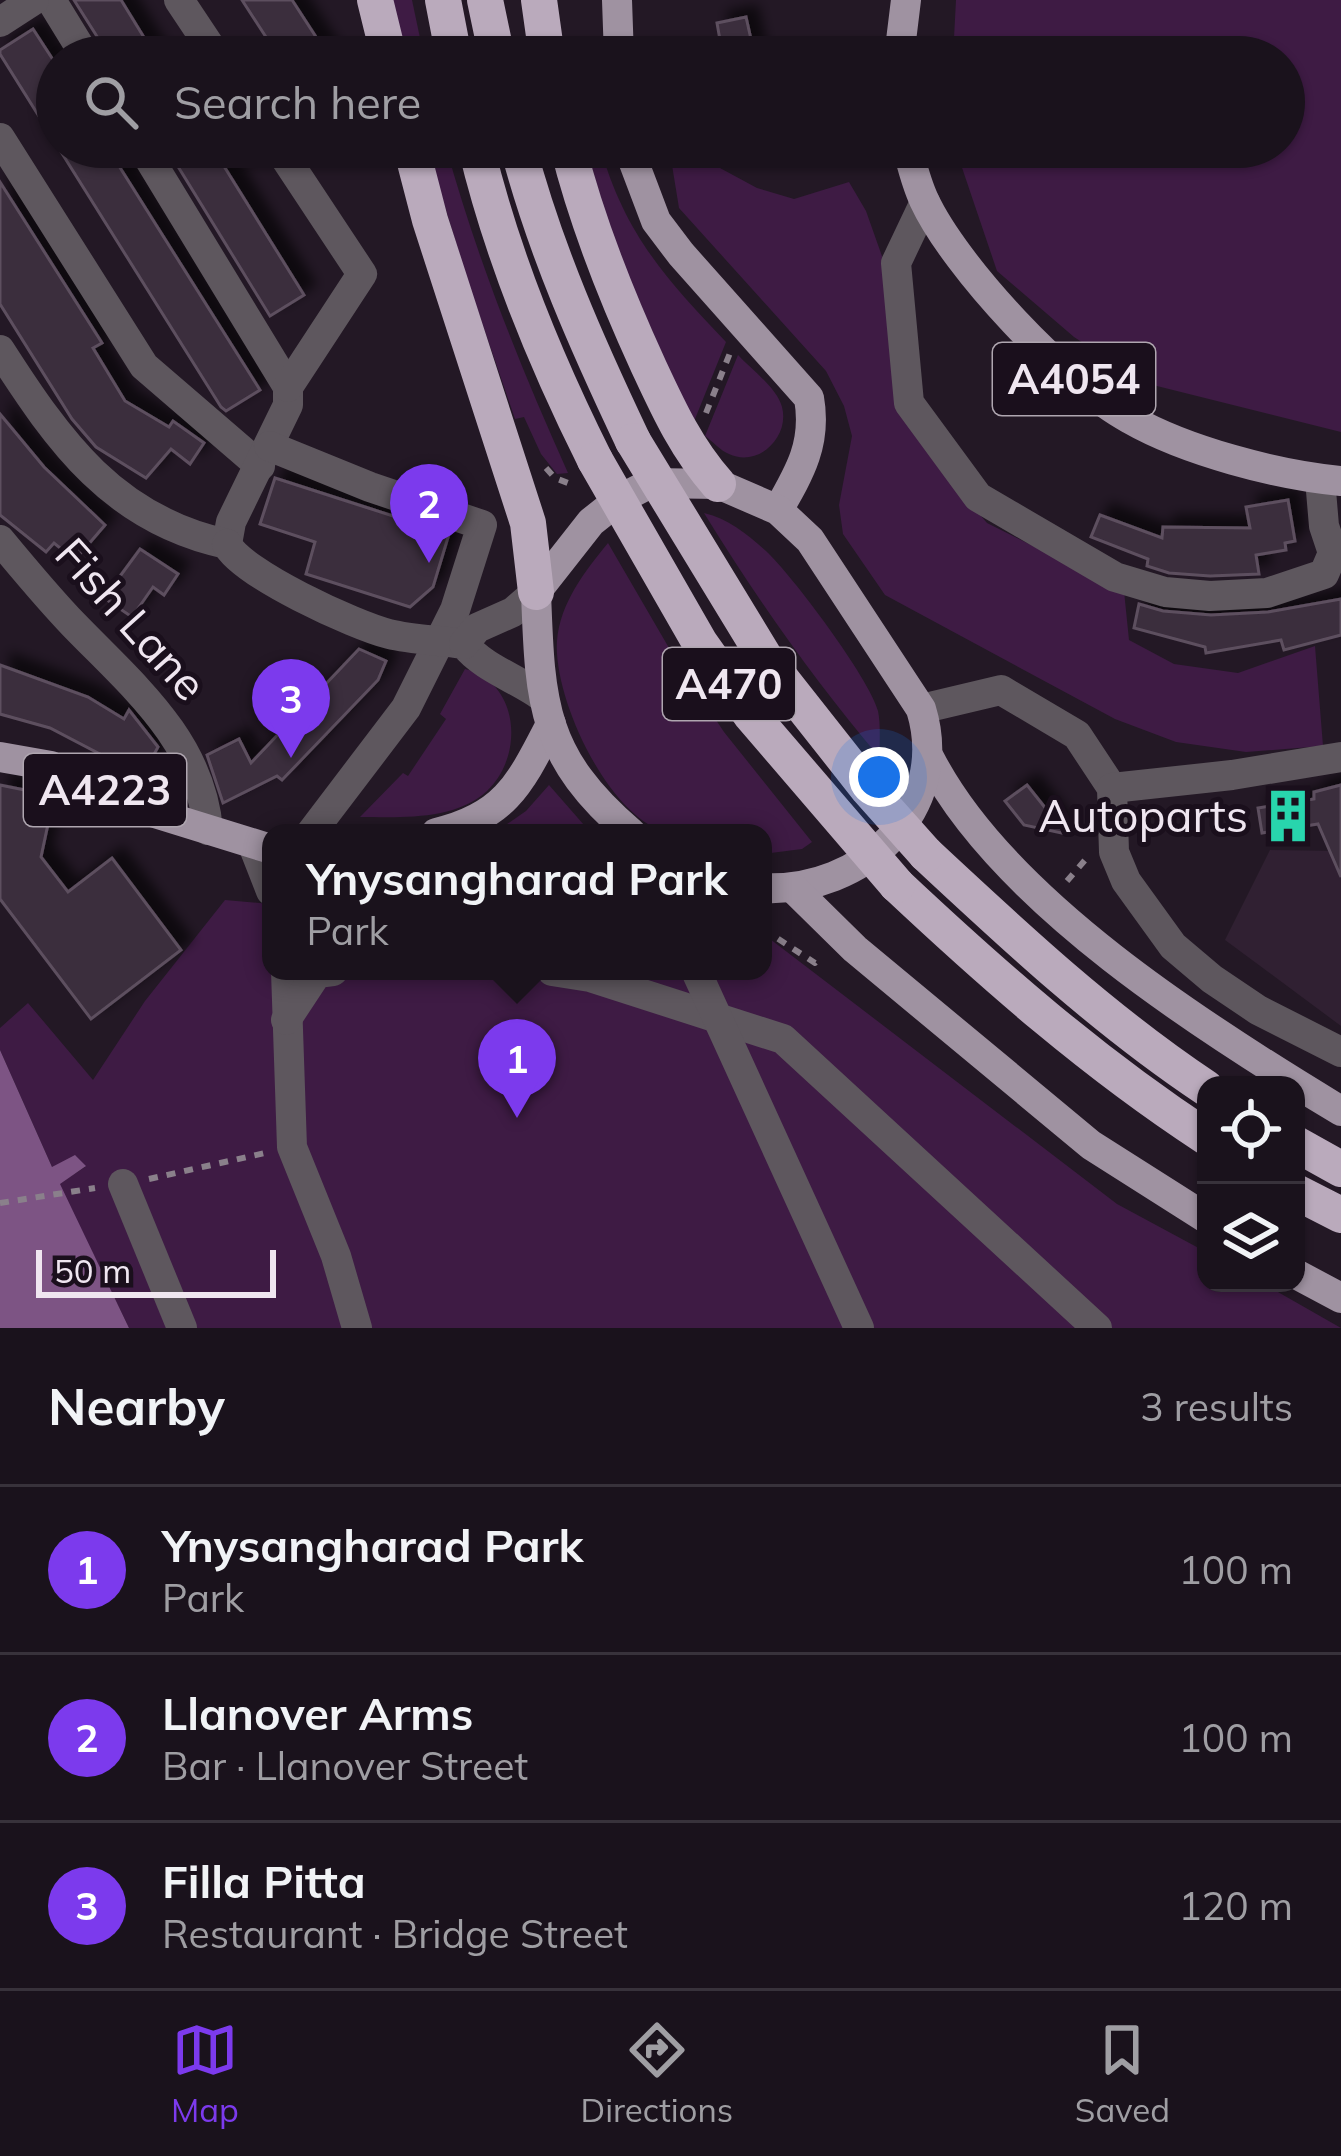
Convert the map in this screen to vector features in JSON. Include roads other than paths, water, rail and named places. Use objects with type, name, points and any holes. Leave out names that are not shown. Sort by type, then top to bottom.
[{"type":"highway","points":[[375,0],[384,36]]},
{"type":"highway","points":[[442,0],[450,36]]},
{"type":"highway","points":[[485,0],[493,36]]},
{"type":"highway","points":[[539,0],[544,36]]},
{"type":"highway","points":[[416,168],[528,523],[536,592]]},
{"type":"highway","name":"A470","points":[[482,168],[515,278],[559,389],[700,644],[751,715],[897,885],[1022,1001],[1130,1088],[1197,1131]]},
{"type":"highway","name":"A470","points":[[524,168],[546,241],[590,350],[634,441],[767,661],[926,854],[1021,943],[1197,1081]]},
{"type":"highway","points":[[573,168],[618,299],[693,456],[718,484]]},
{"type":"highway","points":[[1305,1149],[1341,1169]]},
{"type":"highway","points":[[1305,1197],[1341,1215]]},
{"type":"main road","points":[[617,0],[618,36]]},
{"type":"main road","points":[[901,36],[906,0]]},
{"type":"main road","points":[[636,168],[656,221],[809,398],[810,447],[778,510]]},
{"type":"main road","name":"A4054","points":[[914,168],[925,202],[996,301],[1090,394],[1132,421],[1172,437],[1229,457],[1330,480]]},
{"type":"main road","points":[[620,824],[580,783],[546,710],[536,592],[591,522],[620,499],[651,483],[718,484],[778,510],[809,540],[922,709],[930,737],[930,759],[910,815],[882,845],[846,873],[778,888]]},
{"type":"main road","points":[[462,824],[488,815],[512,794],[546,710]]},
{"type":"main road","name":"A4223","points":[[0,757],[51,766],[146,810],[262,847]]},
{"type":"main road","points":[[930,759],[949,796],[974,829],[1048,905],[1253,1058],[1341,1111]]},
{"type":"main road","points":[[778,888],[1072,1131],[1197,1211]]},
{"type":"main road","points":[[1305,1279],[1341,1298]]},
{"type":"street","points":[[0,22],[34,0]]},
{"type":"street","points":[[51,0],[73,36]]},
{"type":"street","points":[[179,0],[204,36]]},
{"type":"street","points":[[0,137],[143,366],[264,456],[482,525],[452,642],[318,824]]},
{"type":"street","points":[[155,168],[282,378],[288,404],[231,522],[227,544],[238,562],[281,587],[387,634],[452,642],[517,679],[546,710]]},
{"type":"street","points":[[282,378],[362,274],[292,168]]},
{"type":"street","points":[[925,202],[896,263],[909,403],[978,497],[1114,577],[1165,592],[1210,596],[1268,593],[1324,574],[1333,553],[1324,526],[1330,480]]},
{"type":"street","points":[[0,350],[59,440],[98,479],[151,517],[197,538],[227,544]]},
{"type":"street","name":"Fish Lane","points":[[0,540],[174,730],[205,796],[208,830]]},
{"type":"street","points":[[452,642],[513,612],[536,592]]},
{"type":"street","points":[[922,709],[1001,690],[1077,735],[1112,788],[1114,852],[1126,881],[1173,946],[1258,1010],[1341,1052]]},
{"type":"street","points":[[1112,788],[1232,776],[1341,757]]},
{"type":"street","points":[[286,980],[292,1147],[336,1256],[357,1328]]},
{"type":"street","points":[[286,1020],[312,980]]},
{"type":"street","points":[[599,980],[784,1039],[1096,1328]]},
{"type":"street","points":[[700,980],[859,1328]]},
{"type":"street","points":[[123,1184],[182,1328]]},
{"type":"place","name":"Llanover Arms","points":[[429,563]]},
{"type":"place","name":"Filla Pitta","points":[[291,758]]},
{"type":"place","name":"Autoparts","points":[[1288,816]]},
{"type":"place","name":"Ynysangharad Park","points":[[517,1118]]}]
